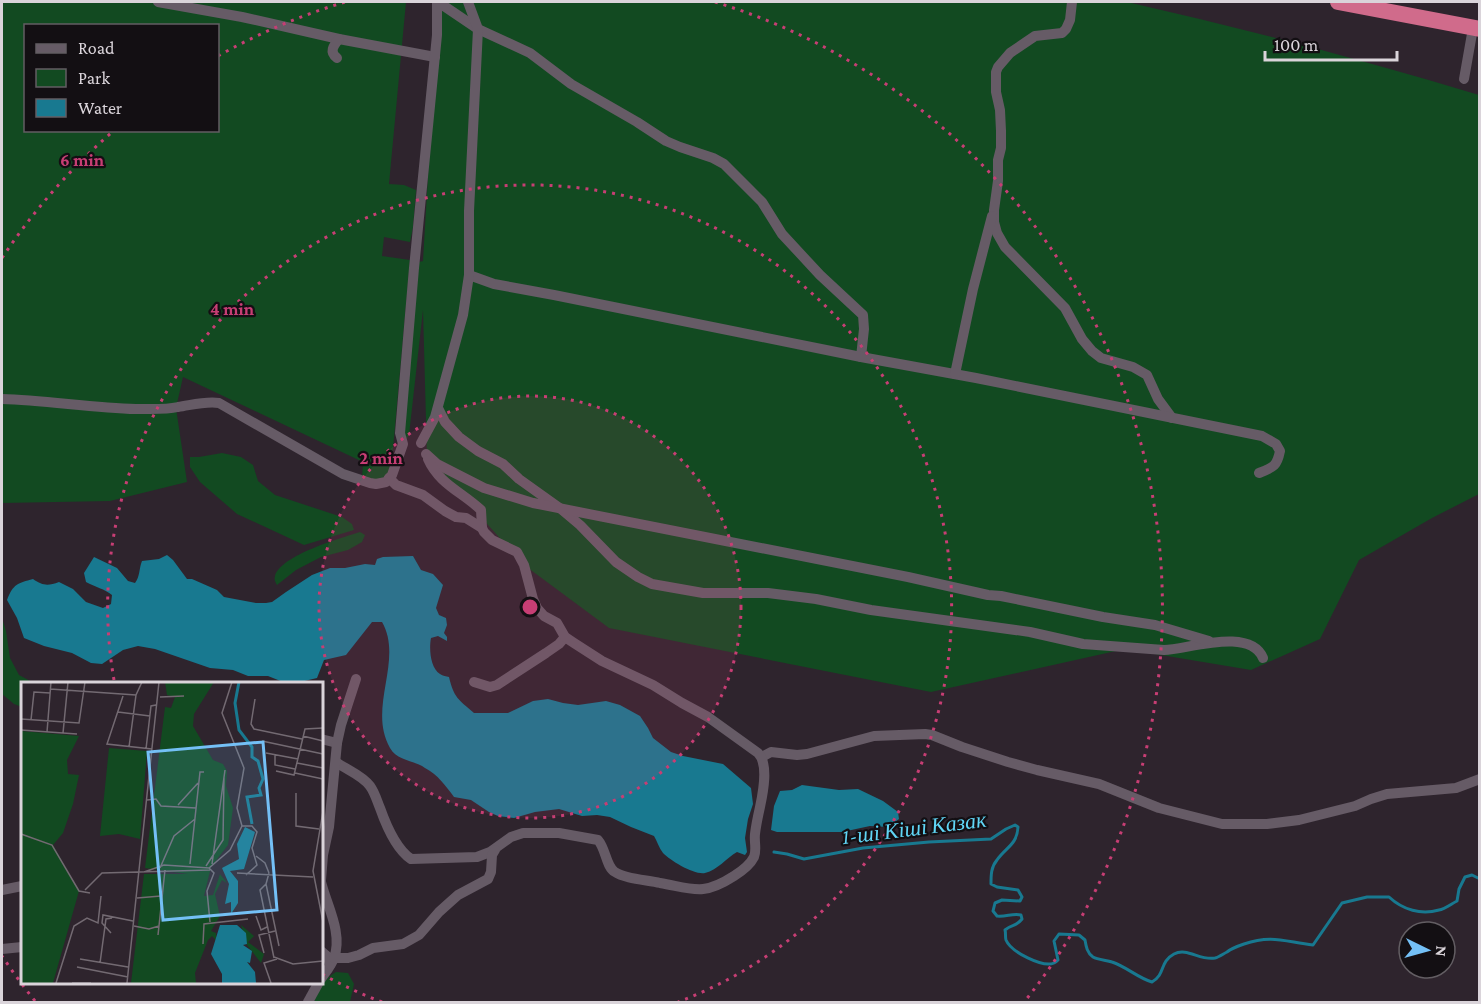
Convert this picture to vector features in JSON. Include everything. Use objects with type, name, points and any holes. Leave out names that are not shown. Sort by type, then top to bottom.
[{"type":"highway","points":[[1338,2],[1476,29]]},
{"type":"street","points":[[158,2],[211,7],[339,39],[435,57]]},
{"type":"street","points":[[439,2],[478,29],[530,53],[571,84],[666,141],[724,164],[762,202],[782,234],[820,275],[863,315],[861,357]]},
{"type":"street","points":[[2,399],[133,409],[176,408],[208,401],[219,403],[343,474],[361,482],[376,484],[386,482],[392,475],[403,444],[400,433],[439,2]]},
{"type":"street","points":[[421,443],[438,408],[463,315],[469,275],[478,29],[468,2]]},
{"type":"street","points":[[955,374],[973,289],[994,210],[998,181],[998,160],[1001,148],[996,72],[1010,53],[1035,36],[1062,33],[1070,20],[1072,2]]},
{"type":"street","points":[[1464,79],[1476,29]]},
{"type":"street","points":[[337,58],[333,55],[332,50],[339,39]]},
{"type":"street","points":[[994,210],[997,233],[1005,247],[1065,308],[1082,339],[1092,351],[1101,358],[1133,367],[1147,375],[1158,399],[1172,418]]},
{"type":"street","points":[[469,275],[494,284],[1262,436],[1272,441],[1280,451],[1274,467],[1259,473]]},
{"type":"street","points":[[438,408],[445,422],[459,437],[503,464],[580,525],[609,556],[627,570],[652,584],[704,593],[768,593],[816,599],[871,610],[1030,632],[1083,644],[1164,650],[1211,642],[1225,642],[1251,646],[1257,649],[1263,658]]},
{"type":"street","points":[[403,444],[416,441],[421,443],[433,471],[481,510],[482,528]]},
{"type":"street","points":[[426,454],[437,464],[484,488],[533,503],[988,595],[1155,625],[1211,642]]},
{"type":"street","points":[[336,762],[368,784],[402,852],[411,860],[463,858],[490,854],[511,837],[524,833],[559,832],[598,840],[603,845],[611,869],[615,873],[698,890],[713,888],[743,870],[754,856],[754,835],[764,781],[762,757],[708,717],[653,685],[602,661],[565,637],[557,623],[544,616],[537,608],[524,565],[517,552],[492,540],[482,528],[466,518],[456,517],[423,495],[396,485],[389,478]]},
{"type":"street","points":[[474,682],[490,687],[497,685],[553,649],[565,637]]},
{"type":"street","points":[[322,868],[329,827],[337,743],[356,679]]},
{"type":"street","points":[[762,757],[771,752],[807,754],[874,736],[925,734],[1037,770],[1100,784],[1159,808],[1222,824],[1249,825],[1299,820],[1355,807],[1387,794],[1456,788],[1479,779]]},
{"type":"street","points":[[322,739],[337,743]]},
{"type":"street","points":[[332,961],[359,955],[372,948],[403,944],[419,935],[448,903],[488,879],[491,872],[490,854]]},
{"type":"street","points":[[2,890],[21,886]]},
{"type":"street","points":[[322,977],[332,961],[336,943],[334,921],[323,895]]},
{"type":"street","points":[[2,949],[21,947]]},
{"type":"street","points":[[322,952],[332,961]]},
{"type":"street","points":[[308,1002],[318,983]]},
{"type":"green space","points":[[2,2],[406,2],[389,184],[404,185],[416,190],[410,242],[384,237],[382,256],[410,260],[393,449],[389,471],[383,481],[362,479],[363,462],[183,377],[176,408],[187,482],[110,501],[2,503]]},
{"type":"green space","points":[[436,2],[1127,2],[1304,46],[1479,95],[1479,494],[1359,560],[1320,639],[1251,670],[1125,649],[931,692],[609,628],[524,565],[427,457],[423,310],[409,435],[406,439],[402,438],[419,262],[423,261]]},
{"type":"green space","points":[[222,453],[241,457],[253,465],[258,481],[275,495],[342,517],[352,524],[354,530],[304,545],[237,514],[200,482],[190,467],[190,457]]},
{"type":"green space","points":[[360,532],[365,535],[362,542],[348,550],[321,557],[296,570],[277,585],[275,576],[288,561],[313,548]]},
{"type":"green space","points":[[2,618],[10,658],[19,675],[32,682],[21,682],[21,707],[2,694]]},
{"type":"green space","points":[[336,972],[348,973],[354,984],[350,1002],[314,1002],[322,985]]},
{"type":"water","points":[[167,555],[187,579],[217,590],[224,597],[266,603],[272,602],[312,575],[330,568],[375,565],[377,559],[383,557],[413,556],[421,570],[433,574],[443,585],[436,608],[439,615],[446,618],[447,625],[444,633],[447,641],[438,636],[431,638],[431,658],[437,671],[449,677],[457,698],[474,713],[508,713],[533,701],[548,699],[578,705],[606,701],[620,705],[640,716],[653,738],[671,752],[723,764],[751,788],[753,804],[745,838],[747,852],[745,855],[737,852],[714,869],[700,873],[683,867],[667,856],[654,836],[610,817],[582,816],[559,809],[514,818],[498,816],[471,800],[454,797],[434,774],[421,765],[401,758],[390,748],[384,733],[382,717],[389,652],[388,637],[382,622],[372,622],[346,655],[324,660],[317,678],[300,682],[283,682],[268,676],[248,676],[233,670],[210,668],[155,649],[138,646],[123,650],[102,664],[91,663],[72,653],[24,638],[7,600],[17,585],[33,579],[46,585],[59,582],[73,589],[86,602],[103,608],[111,604],[112,595],[86,582],[84,573],[94,557],[117,568],[128,581],[135,583],[142,561],[159,559]]},
{"type":"water","points":[[802,785],[839,790],[858,789],[883,801],[898,812],[899,819],[888,827],[870,826],[842,832],[777,832],[771,830],[774,806],[780,791],[792,790]]},
{"type":"waterway","name":"1-ші Кіші Казак","points":[[774,852],[804,859],[863,848],[991,839],[1015,825],[1018,827],[1016,838],[995,863],[991,877],[991,884],[1018,890],[1022,897],[1020,901],[1002,900],[995,903],[993,911],[997,916],[1021,915],[1020,922],[1005,930],[1009,945],[1028,958],[1049,964],[1058,960],[1054,941],[1059,934],[1079,935],[1085,940],[1086,947],[1093,957],[1110,961],[1152,982],[1159,975],[1169,957],[1179,952],[1204,958],[1215,958],[1237,946],[1254,941],[1279,940],[1313,945],[1342,903],[1367,897],[1389,897],[1412,910],[1426,912],[1444,909],[1457,901],[1459,889],[1465,877],[1472,875],[1480,879]]}]
